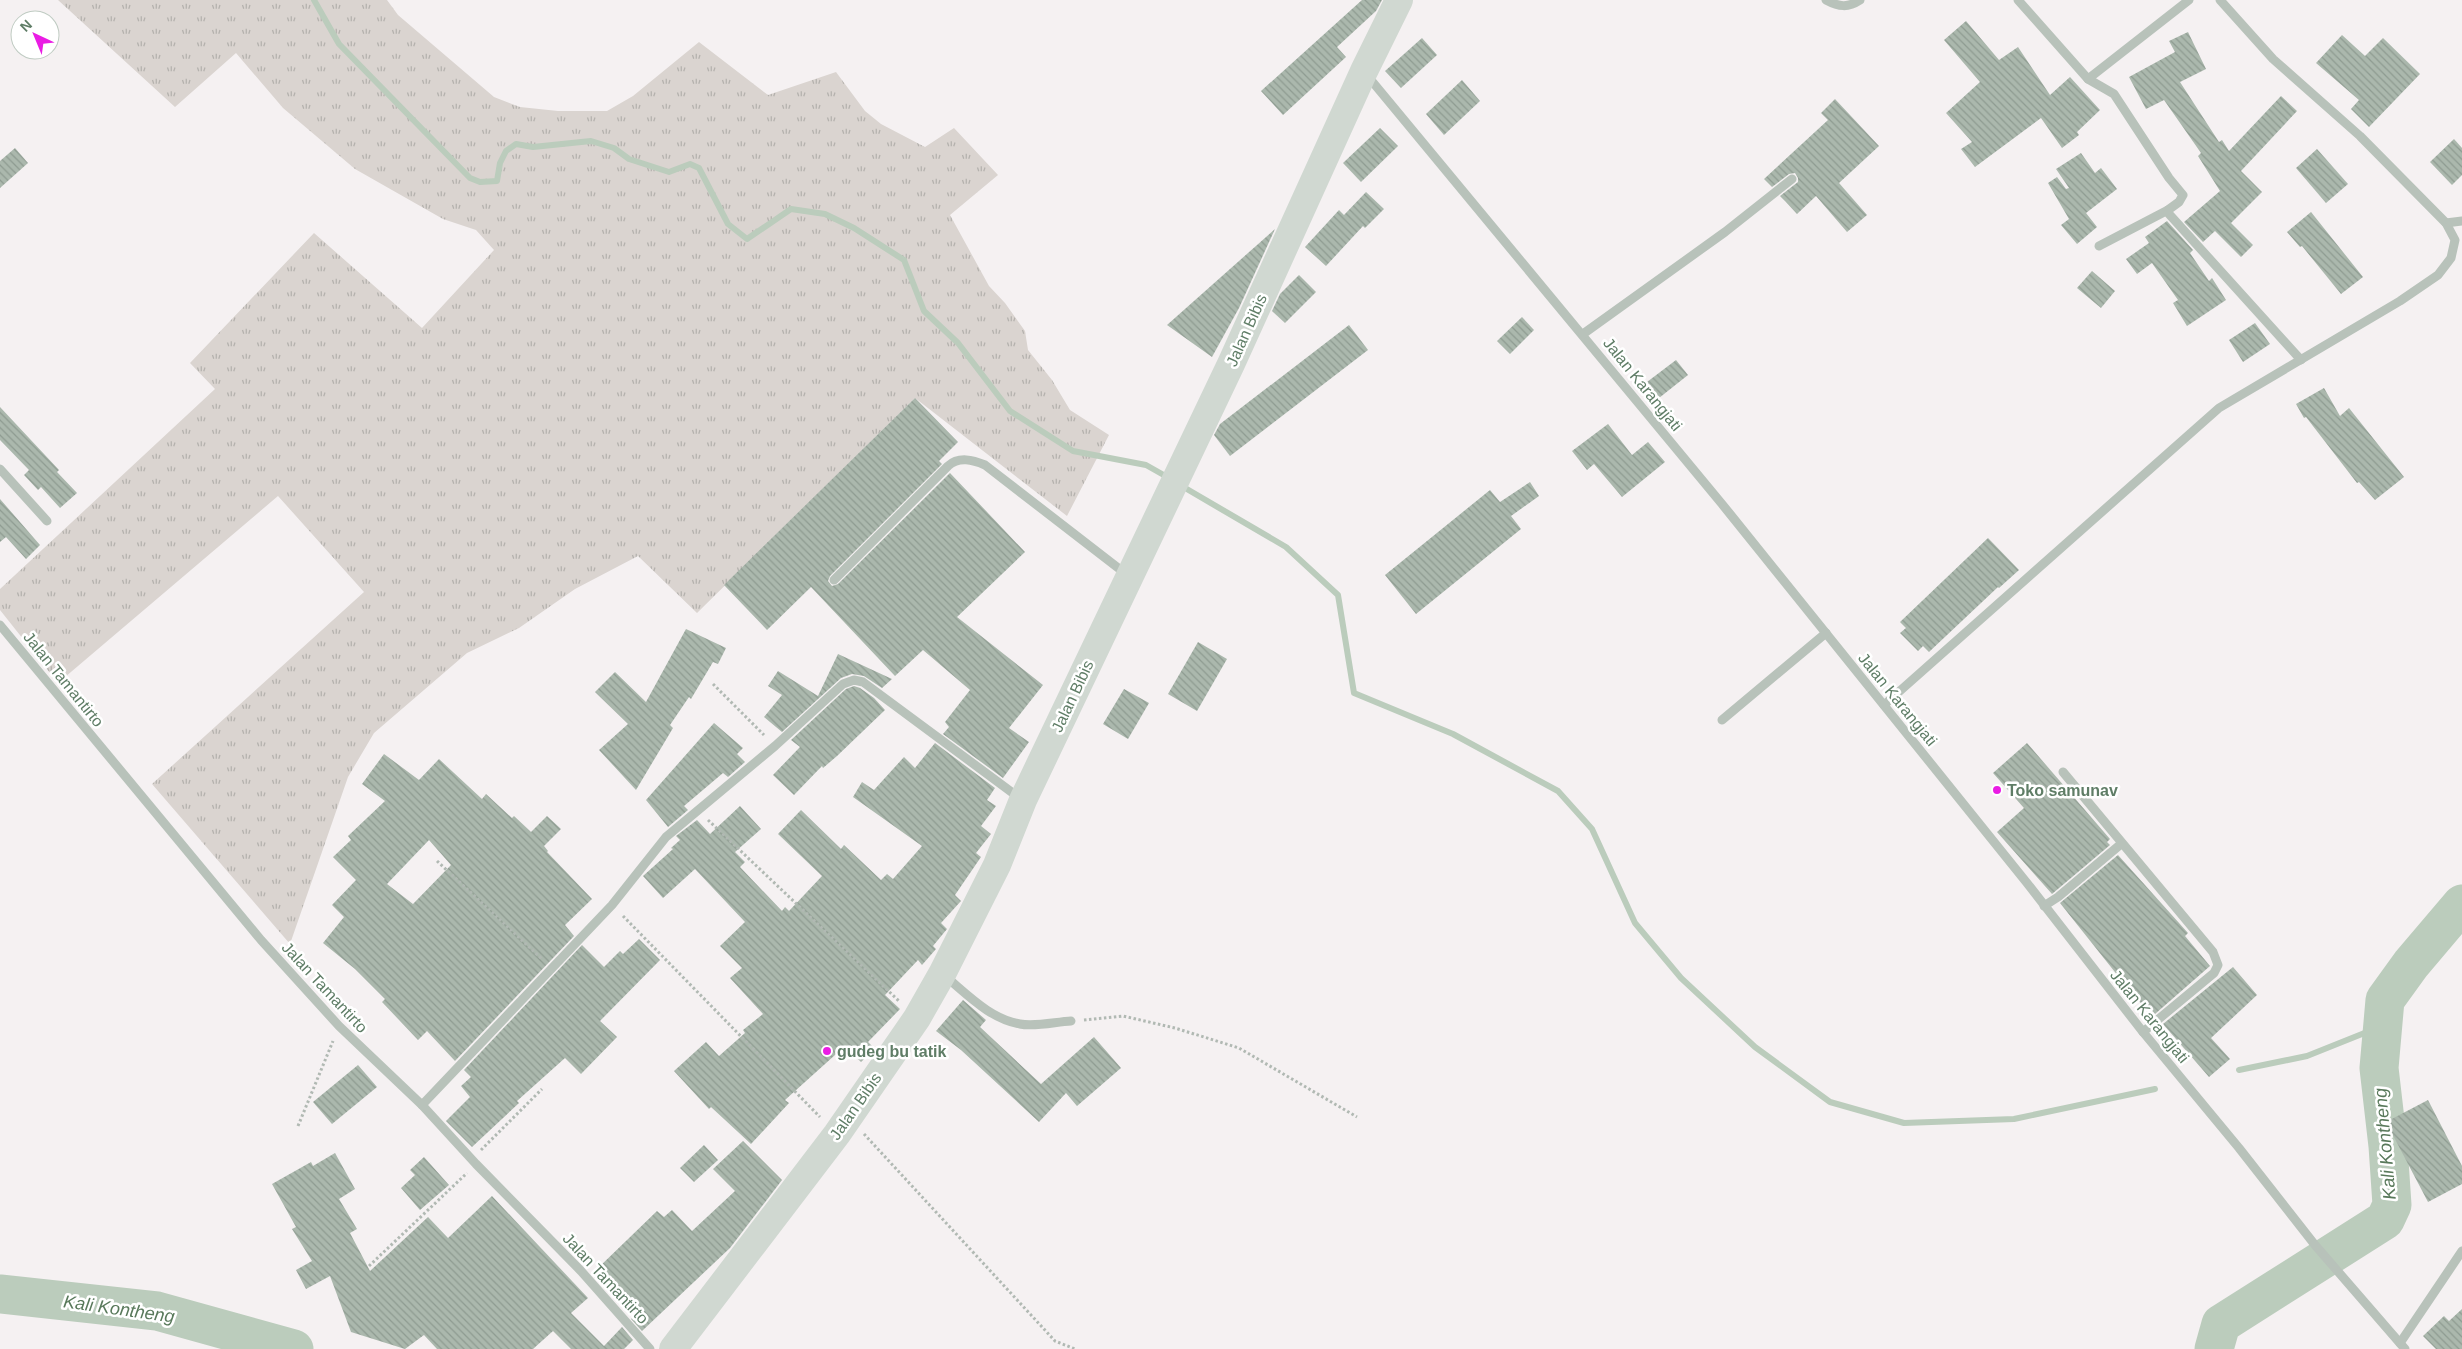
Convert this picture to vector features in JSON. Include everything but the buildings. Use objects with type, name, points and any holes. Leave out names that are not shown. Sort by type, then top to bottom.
[{"type":"main road","name":"Jalan Bibis","points":[[673,1349],[843,1126],[917,1018],[942,974],[997,865],[1023,800],[1231,364],[1364,71],[1399,0]]},
{"type":"street","points":[[1826,0],[1838,6],[1846,6],[1860,0]]},
{"type":"street","points":[[2018,0],[2088,79],[2114,94],[2169,178],[2183,195],[2179,202],[2168,210],[2100,246]]},
{"type":"street","points":[[2088,79],[2189,0]]},
{"type":"street","points":[[1884,705],[2219,408],[2400,301],[2438,275],[2451,258],[2455,240],[2446,224],[2360,136],[2273,59],[2220,0]]},
{"type":"street","name":"Jalan Karangjati","points":[[1364,71],[1583,334],[1884,705],[2143,1032],[2239,1148],[2315,1245],[2402,1346]]},
{"type":"street","points":[[1583,334],[1725,232],[1792,179]]},
{"type":"street","points":[[2168,210],[2173,220],[2301,360]]},
{"type":"street","points":[[2446,224],[2462,221]]},
{"type":"street","points":[[834,580],[953,461],[968,460],[985,465],[1129,576]]},
{"type":"street","points":[[0,468],[47,521]]},
{"type":"street","name":"Jalan Tamantirto","points":[[0,625],[254,933],[339,1026],[422,1105],[474,1162],[581,1271],[650,1349]]},
{"type":"street","points":[[1722,720],[1826,633]]},
{"type":"street","points":[[422,1105],[612,904],[666,837],[775,746],[842,684],[854,680],[862,682],[1023,800]]},
{"type":"street","points":[[2063,772],[2212,952],[2218,965],[2214,972],[2143,1032]]},
{"type":"street","points":[[2044,906],[2058,897],[2121,844]]},
{"type":"street","points":[[942,974],[988,1011],[1005,1020],[1021,1024],[1071,1021]]},
{"type":"street","points":[[2402,1346],[2462,1252]]},
{"type":"path","points":[[713,684],[775,746]]},
{"type":"path","points":[[697,810],[917,1018]]},
{"type":"path","points":[[437,861],[552,968]]},
{"type":"path","points":[[612,904],[843,1126],[1055,1341],[1075,1349]]},
{"type":"path","points":[[1071,1021],[1123,1016],[1176,1028],[1239,1048],[1357,1117]]},
{"type":"path","points":[[298,1126],[339,1026]]},
{"type":"path","points":[[369,1266],[474,1162],[542,1089]]},
{"type":"green space","points":[[58,0],[387,0],[398,15],[494,97],[520,107],[558,111],[607,111],[633,96],[699,42],[768,95],[836,72],[865,111],[881,124],[925,147],[954,128],[998,175],[950,215],[989,286],[1005,303],[1025,331],[1028,350],[1052,380],[1070,410],[1109,435],[1067,516],[915,398],[697,613],[638,556],[575,589],[519,628],[467,653],[374,733],[348,777],[290,944],[152,784],[364,592],[278,496],[58,683],[0,610],[0,589],[215,389],[190,363],[314,233],[422,328],[494,250],[476,230],[443,219],[355,169],[283,108],[236,53],[175,107]]},
{"type":"waterway","points":[[314,0],[339,44],[470,178],[480,182],[497,181],[500,163],[506,151],[516,144],[533,147],[591,141],[614,148],[629,159],[669,172],[690,164],[699,168],[728,224],[747,239],[791,209],[825,214],[854,228],[904,260],[924,311],[958,343],[1010,411],[1073,451],[1146,465],[1169,478]]},
{"type":"waterway","points":[[1180,485],[1286,547],[1338,595],[1354,693],[1453,734],[1558,791],[1592,829],[1635,923],[1681,978],[1755,1047],[1830,1102],[1904,1123],[2014,1119],[2155,1089]]},
{"type":"waterway","name":"Kali Kontheng","points":[[2214,1349],[2221,1324],[2385,1220],[2392,1205],[2388,1146],[2379,1068],[2385,1000],[2411,964],[2462,904]]},
{"type":"waterway","points":[[2239,1070],[2307,1056],[2382,1026]]},
{"type":"waterway","name":"Kali Kontheng","points":[[0,1294],[157,1311],[294,1349]]},
{"type":"place","name":"Toko samunav","points":[[1997,790]]},
{"type":"place","name":"gudeg bu tatik","points":[[827,1051]]}]
